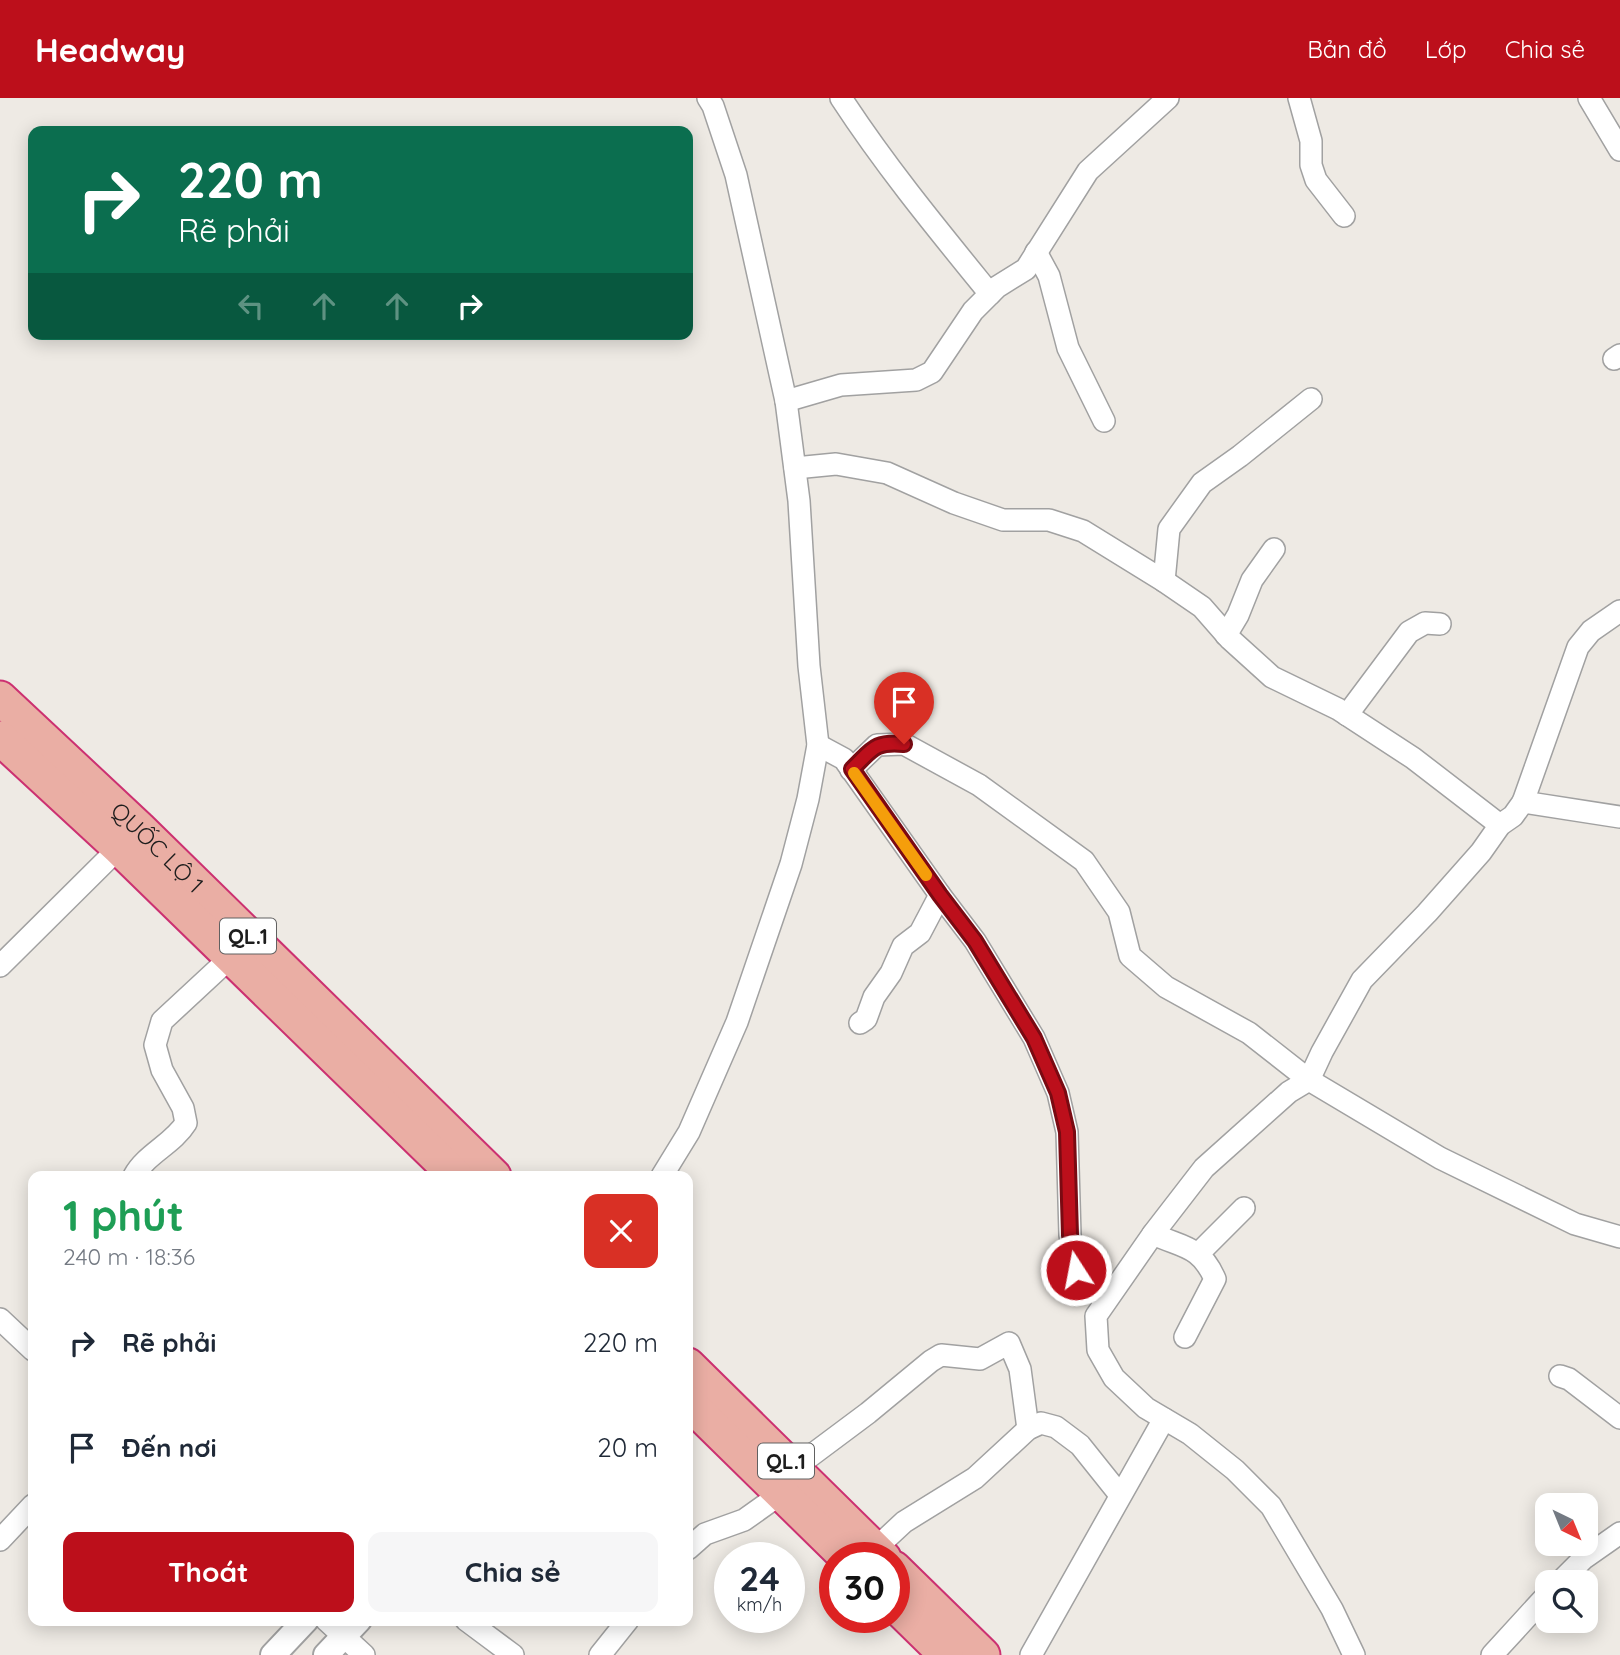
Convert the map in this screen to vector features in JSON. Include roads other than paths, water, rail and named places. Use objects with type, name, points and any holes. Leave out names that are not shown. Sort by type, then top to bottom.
[{"type":"highway","name":"QUỐC LỘ 1","points":[[0,698],[129,838],[231,957],[451,1171]]},
{"type":"highway","name":"QUỐC LỘ 1","points":[[0,738],[129,838],[489,1171]]},
{"type":"highway","name":"QL.1","points":[[693,1372],[787,1481]]},
{"type":"highway","name":"QL.1","points":[[693,1406],[787,1481],[857,1542]]},
{"type":"highway","name":"QL.1","points":[[910,1589],[983,1655]]},
{"type":"highway","points":[[910,1620],[946,1655]]},
{"type":"street","points":[[665,1171],[689,1132],[737,1022],[791,864],[808,799],[818,745],[799,501],[786,401],[736,175],[708,98]]},
{"type":"street","points":[[841,98],[864,134],[919,207],[990,294]]},
{"type":"street","points":[[786,401],[841,385],[916,380],[932,372],[972,311],[990,294],[1026,269],[1088,171],[1168,98]]},
{"type":"street","points":[[1299,98],[1311,141],[1311,165],[1316,180],[1344,216]]},
{"type":"street","points":[[1589,98],[1620,149]]},
{"type":"street","points":[[1036,252],[1049,276],[1068,348],[1104,421]]},
{"type":"street","points":[[1164,581],[1170,529],[1202,483],[1311,399]]},
{"type":"street","points":[[795,468],[836,464],[887,472],[954,503],[1003,520],[1049,520],[1083,531],[1202,607],[1226,635],[1272,677],[1347,715],[1413,758],[1500,825]]},
{"type":"street","points":[[1226,635],[1238,615],[1252,580],[1274,549]]},
{"type":"street","points":[[1353,1655],[1332,1609],[1271,1506],[1235,1471],[1190,1434],[1146,1408],[1114,1378],[1098,1350],[1096,1316],[1153,1234],[1204,1168],[1289,1092],[1309,1080],[1362,980],[1427,913],[1500,825],[1513,816],[1523,802],[1578,648],[1591,631],[1620,611]]},
{"type":"street","points":[[1347,715],[1409,632],[1425,623],[1440,624]]},
{"type":"street","points":[[852,769],[877,745],[904,744],[979,785],[1084,861],[1119,912],[1130,956],[1166,988],[1249,1033],[1309,1080],[1440,1158],[1575,1224],[1620,1237]]},
{"type":"street","points":[[818,745],[845,759],[975,941],[1027,1027],[1058,1093],[1067,1132],[1070,1235],[1076,1270],[1105,1301]]},
{"type":"street","points":[[1523,802],[1620,817]]},
{"type":"street","points":[[0,966],[129,838]]},
{"type":"street","points":[[860,1024],[866,1019],[874,997],[891,973],[903,946],[920,933],[940,895]]},
{"type":"street","points":[[138,1171],[180,1132],[186,1123],[183,1108],[162,1070],[155,1045],[162,1021],[231,957]]},
{"type":"street","points":[[1199,1253],[1244,1208]]},
{"type":"street","points":[[1153,1234],[1199,1253],[1208,1262],[1215,1279],[1185,1337]]},
{"type":"street","points":[[0,1319],[28,1345]]},
{"type":"street","points":[[693,1545],[705,1534],[744,1520],[868,1413],[941,1355],[980,1359],[1009,1343],[1020,1369],[1028,1429]]},
{"type":"street","points":[[1560,1376],[1569,1379],[1620,1418]]},
{"type":"street","points":[[1031,1655],[1164,1419]]},
{"type":"street","points":[[888,1542],[904,1522],[975,1478],[1028,1429],[1041,1423],[1056,1427],[1080,1445],[1120,1495]]},
{"type":"street","points":[[0,1539],[28,1510]]},
{"type":"street","points":[[1572,1570],[1620,1533]]},
{"type":"street","points":[[1492,1655],[1535,1608]]},
{"type":"street","points":[[273,1655],[300,1626]]},
{"type":"street","points":[[326,1655],[343,1626],[364,1655]]},
{"type":"street","points":[[474,1626],[513,1655]]},
{"type":"street","points":[[600,1655],[623,1626]]}]
